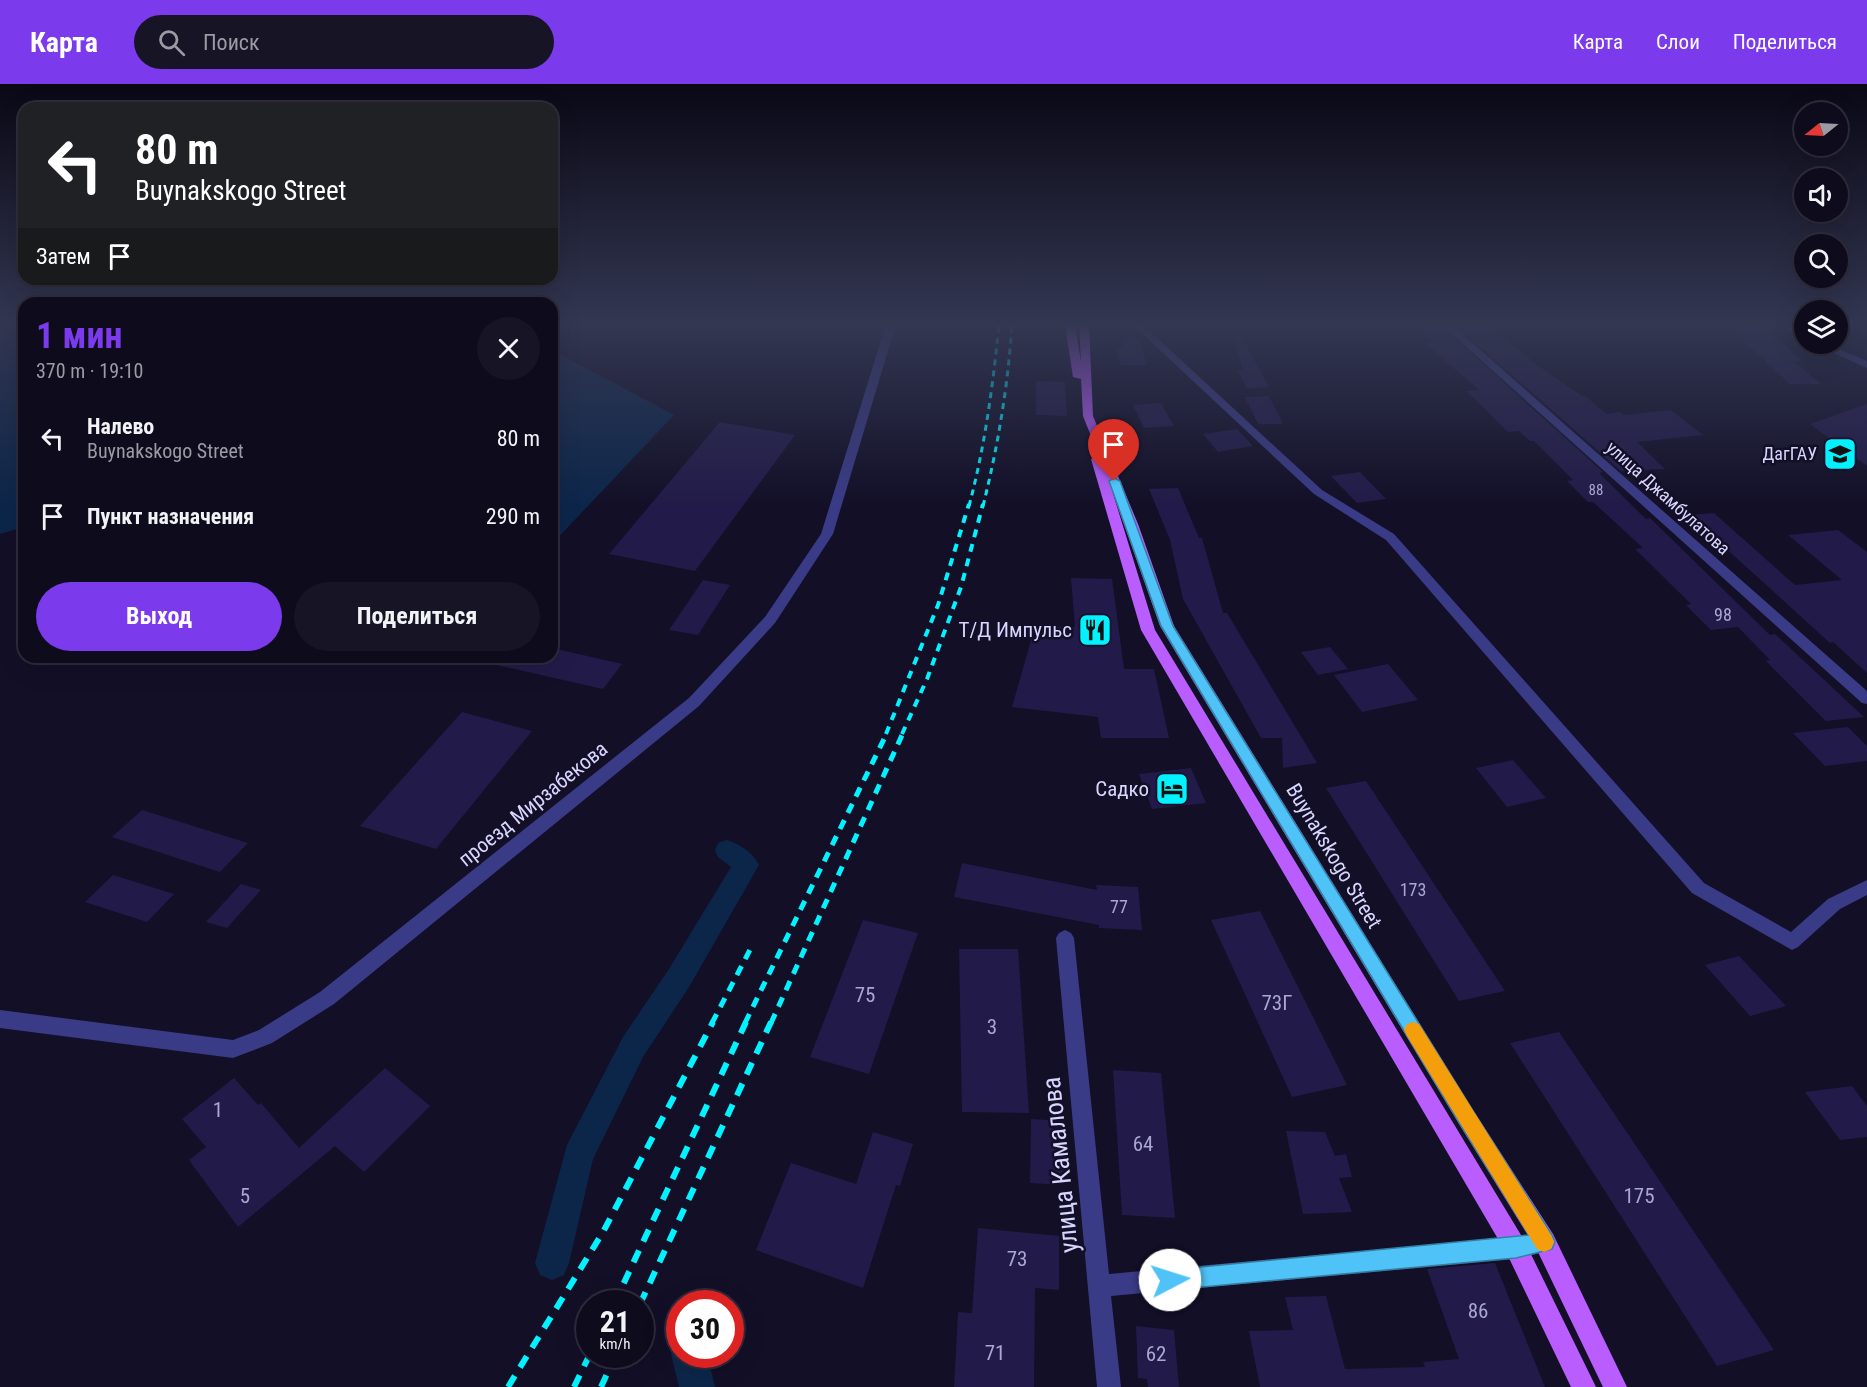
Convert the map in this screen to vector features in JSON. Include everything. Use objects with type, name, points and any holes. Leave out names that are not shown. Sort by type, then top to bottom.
[{"type":"main road","name":"Buynakskogo Street","points":[[1079,385],[1084,416],[1148,630],[1516,1248],[1584,1387]]},
{"type":"main road","name":"Buynakskogo Street","points":[[1087,385],[1088,416],[1132,524],[1167,626],[1466,1118],[1545,1242],[1615,1387]]},
{"type":"street","name":"проезд Мирзабекова","points":[[0,1019],[233,1049],[265,1037],[327,998],[694,702],[770,620],[827,534],[872,385]]},
{"type":"street","points":[[1203,385],[1318,492],[1390,537],[1698,888],[1792,942],[1834,904],[1867,887]]},
{"type":"street","name":"улица Джамбулатова","points":[[1514,385],[1867,699]]},
{"type":"street","name":"улица Камалова","points":[[1065,938],[1109,1387]]},
{"type":"street","points":[[1100,1286],[1516,1248],[1545,1242]]},
{"type":"water","points":[[0,385],[18,385],[18,529],[0,534]]},
{"type":"water","points":[[558,385],[617,385],[674,415],[558,538]]},
{"type":"building","points":[[1036,385],[1065,385],[1067,416],[1036,415]]},
{"type":"building","points":[[1245,385],[1268,385],[1269,387],[1247,388]]},
{"type":"building","points":[[1473,385],[1506,385],[1603,472],[1599,473],[1646,519],[1650,518],[1770,635],[1775,634],[1864,717],[1826,721],[1766,661],[1770,660],[1738,627],[1711,630],[1686,605],[1691,604],[1635,549],[1643,548],[1593,502],[1588,502],[1567,481],[1573,480],[1534,441],[1530,441],[1519,431],[1508,432],[1466,391],[1479,390]]},
{"type":"building","points":[[1523,385],[1566,385],[1585,396],[1607,414],[1620,412],[1624,415],[1671,410],[1703,435],[1637,442],[1665,469],[1621,471]]},
{"type":"building","points":[[1269,396],[1283,424],[1258,424],[1245,397]]},
{"type":"building","points":[[1161,403],[1174,426],[1144,428],[1133,405]]},
{"type":"building","points":[[1867,404],[1867,466],[1810,424]]},
{"type":"building","points":[[720,422],[795,435],[695,571],[609,554]]},
{"type":"building","points":[[1237,429],[1253,446],[1218,452],[1203,434]]},
{"type":"building","points":[[1360,472],[1386,499],[1357,503],[1331,476]]},
{"type":"building","points":[[1178,488],[1199,538],[1202,538],[1223,613],[1227,613],[1317,763],[1283,768],[1282,738],[1261,738],[1183,599],[1170,540],[1149,489]]},
{"type":"building","points":[[1714,513],[1795,585],[1842,580],[1788,535],[1838,530],[1867,552],[1867,673],[1833,642],[1830,643],[1689,515]]},
{"type":"building","points":[[1071,578],[1112,579],[1124,669],[1154,669],[1169,738],[1101,738],[1098,717],[1012,707],[1035,626],[1075,627]]},
{"type":"building","points":[[703,580],[730,585],[698,635],[669,630]]},
{"type":"building","points":[[1330,647],[1348,669],[1318,675],[1301,652]]},
{"type":"building","points":[[558,649],[622,664],[603,689],[492,664],[558,663]]},
{"type":"building","points":[[1388,664],[1418,700],[1362,712],[1334,675]]},
{"type":"building","points":[[462,712],[532,731],[436,849],[360,826]]},
{"type":"building","points":[[1848,727],[1867,746],[1867,761],[1825,766],[1793,733]]},
{"type":"building","points":[[1513,760],[1546,798],[1507,807],[1476,768]]},
{"type":"building","name":"Садко","points":[[1191,768],[1206,803],[1152,809],[1139,774]]},
{"type":"building","points":[[1366,781],[1505,991],[1459,1001],[1326,788]]},
{"type":"building","points":[[142,810],[248,843],[220,872],[112,837]]},
{"type":"building","points":[[962,863],[1097,890],[1096,885],[1138,887],[1142,930],[1099,928],[1099,925],[954,897]]},
{"type":"building","points":[[113,875],[174,894],[147,922],[85,902]]},
{"type":"building","points":[[241,884],[261,890],[227,928],[206,922]]},
{"type":"building","points":[[1260,911],[1347,1085],[1292,1097],[1211,920]]},
{"type":"building","points":[[863,920],[918,933],[869,1074],[810,1057]]},
{"type":"building","points":[[959,949],[1018,949],[1029,1113],[962,1112]]},
{"type":"building","points":[[1739,956],[1786,1006],[1750,1016],[1705,965]]},
{"type":"building","points":[[1559,1032],[1774,1350],[1717,1366],[1510,1043]]},
{"type":"building","points":[[385,1068],[430,1106],[364,1172],[335,1146],[238,1227],[189,1160],[206,1147],[182,1119],[234,1078],[258,1105],[261,1103],[299,1148]]},
{"type":"building","points":[[1113,1070],[1161,1073],[1175,1218],[1122,1215]]},
{"type":"building","points":[[1852,1086],[1867,1106],[1867,1137],[1840,1140],[1805,1092]]},
{"type":"building","points":[[1031,1119],[1064,1121],[1064,1185],[1030,1183]]},
{"type":"building","points":[[1286,1131],[1325,1132],[1335,1156],[1346,1154],[1352,1177],[1339,1178],[1352,1212],[1303,1214]]},
{"type":"building","points":[[873,1132],[913,1144],[900,1186],[896,1185],[863,1288],[756,1250],[791,1163],[856,1184]]},
{"type":"building","points":[[978,1228],[1059,1236],[1059,1290],[1035,1288],[1034,1387],[954,1387],[958,1312],[972,1313]]},
{"type":"building","points":[[1495,1263],[1545,1387],[1260,1387],[1249,1331],[1293,1330],[1285,1297],[1326,1296],[1345,1369],[1425,1367],[1423,1362],[1459,1359],[1427,1269]]},
{"type":"building","points":[[1136,1326],[1174,1330],[1179,1387],[1148,1387],[1147,1379],[1138,1378]]},
{"type":"waterway","points":[[552,1263],[578,1156],[633,1047],[679,978],[746,865],[727,850]]},
{"type":"waterway","points":[[692,1368],[697,1387]]},
{"type":"railway","points":[[969,506],[980,461],[992,385]]},
{"type":"railway","points":[[983,506],[1002,416],[1006,385]]},
{"type":"railway","points":[[886,734],[938,605],[969,504]]},
{"type":"railway","points":[[902,734],[927,679],[961,587],[983,504]]},
{"type":"railway","points":[[745,1023],[887,733]]},
{"type":"railway","points":[[771,1023],[903,733]]},
{"type":"railway","points":[[712,1023],[753,944]]},
{"type":"railway","points":[[508,1387],[603,1232],[713,1022]]},
{"type":"railway","points":[[621,1290],[746,1022]]},
{"type":"railway","points":[[647,1290],[771,1022]]},
{"type":"railway","points":[[574,1387],[583,1368]]},
{"type":"railway","points":[[601,1387],[610,1368]]},
{"type":"slow traffic","points":[[1413,1030],[1544,1242]]},
{"type":"place","name":"ДагГАУ","points":[[1840,454]]},
{"type":"place","name":"Т/Д Импульс","points":[[1095,630]]},
{"type":"place","name":"Садко","points":[[1172,789]]},
{"type":"route","points":[[1114,481],[1132,524],[1167,626],[1466,1118],[1545,1242],[1516,1248],[1170,1280]]}]
